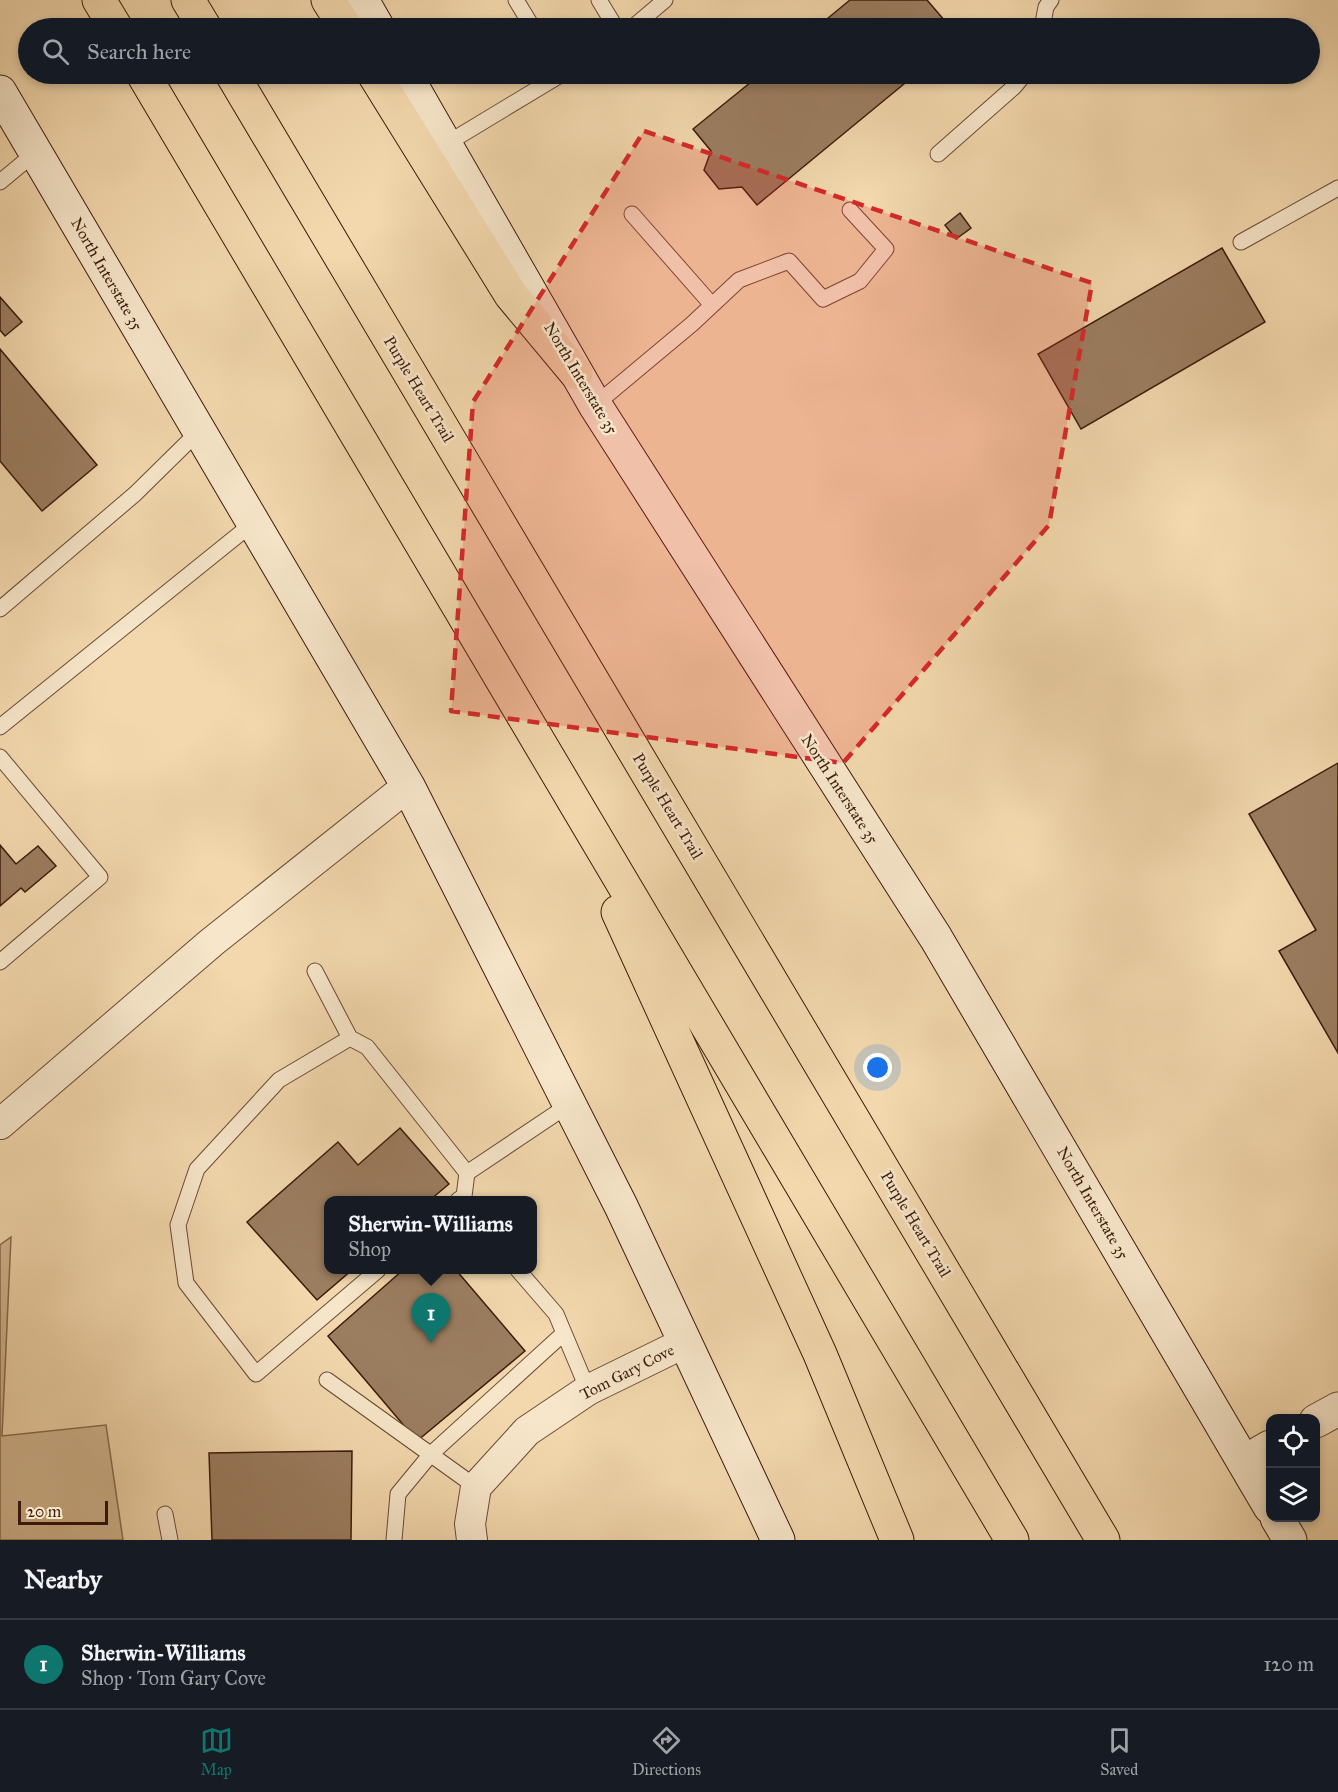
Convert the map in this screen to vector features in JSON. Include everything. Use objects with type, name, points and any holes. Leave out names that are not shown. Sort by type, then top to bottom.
[{"type":"highway","points":[[99,0],[110,18]]},
{"type":"highway","points":[[188,0],[199,18]]},
{"type":"highway","points":[[328,0],[340,18]]},
{"type":"highway","points":[[148,84],[1012,1540]]},
{"type":"highway","name":"Purple Heart Trail","points":[[238,84],[1103,1540]]},
{"type":"highway","points":[[380,84],[511,295],[576,373]]},
{"type":"highway","points":[[538,742],[782,1270],[897,1540]]},
{"type":"main road","points":[[362,0],[372,18]]},
{"type":"main road","name":"North Interstate 35","points":[[411,84],[595,405],[936,938],[1257,1455],[1266,1491]]},
{"type":"main road","name":"North Interstate 35","points":[[0,92],[408,786],[570,1104],[686,1342],[778,1540]]},
{"type":"main road","points":[[1320,1419],[1338,1409]]},
{"type":"main road","points":[[1279,1522],[1290,1540]]},
{"type":"street","points":[[0,1124],[212,942],[408,786]]},
{"type":"street","name":"Tom Gary Cove","points":[[476,1487],[527,1431],[588,1390],[686,1342]]},
{"type":"street","points":[[472,1540],[470,1524],[476,1487]]},
{"type":"lane","points":[[516,0],[527,18]]},
{"type":"lane","points":[[599,0],[610,18]]},
{"type":"lane","points":[[644,18],[665,0]]},
{"type":"lane","points":[[1044,18],[1046,7],[1051,0]]},
{"type":"lane","points":[[446,144],[545,84]]},
{"type":"lane","points":[[938,154],[1017,84]]},
{"type":"lane","points":[[0,182],[35,153]]},
{"type":"lane","points":[[1241,242],[1338,188]]},
{"type":"lane","points":[[595,405],[740,280],[789,261],[823,299],[860,281],[886,249],[850,210]]},
{"type":"lane","points":[[632,214],[712,305]]},
{"type":"lane","points":[[0,609],[135,494],[199,431]]},
{"type":"lane","points":[[0,727],[253,523]]},
{"type":"lane","points":[[0,757],[100,877],[0,962]]},
{"type":"lane","points":[[315,970],[350,1038],[367,1047],[467,1173],[464,1196]]},
{"type":"lane","points":[[350,1038],[279,1080],[249,1112],[197,1169],[178,1225],[186,1283],[256,1374],[372,1274]]},
{"type":"lane","points":[[467,1173],[570,1104]]},
{"type":"lane","points":[[522,1274],[556,1314],[588,1390]]},
{"type":"lane","points":[[394,1540],[398,1494],[431,1454],[564,1333]]},
{"type":"lane","points":[[327,1380],[476,1487]]},
{"type":"lane","points":[[165,1514],[170,1540]]},
{"type":"highlighted area","points":[[644,131],[1092,283],[1049,525],[843,763],[451,711],[473,402]]},
{"type":"shaded area","points":[[11,1237],[2,1436],[106,1425],[123,1540],[0,1540],[0,1245]]},
{"type":"building","points":[[850,0],[927,0],[942,18],[828,18]]},
{"type":"building","points":[[749,84],[904,84],[757,205],[742,187],[719,189],[704,170],[711,151],[693,129]]},
{"type":"building","points":[[960,213],[971,228],[956,239],[945,225]]},
{"type":"building","points":[[1222,248],[1265,322],[1081,429],[1038,354]]},
{"type":"building","points":[[0,297],[22,322],[5,336],[0,330]]},
{"type":"building","points":[[0,349],[97,465],[42,511],[0,461]]},
{"type":"building","points":[[1338,763],[1338,1053],[1279,951],[1316,930],[1249,814]]},
{"type":"building","points":[[0,845],[16,864],[38,846],[56,866],[25,892],[21,888],[0,906]]},
{"type":"building","points":[[400,1128],[449,1184],[435,1196],[324,1196],[324,1274],[347,1274],[317,1300],[247,1222],[338,1142],[358,1165]]},
{"type":"building","points":[[398,1274],[459,1274],[525,1351],[417,1441],[328,1336]]},
{"type":"building","points":[[352,1451],[351,1540],[212,1540],[209,1453]]},
{"type":"place","name":"Sherwin-Williams","points":[[431,1343]]}]
